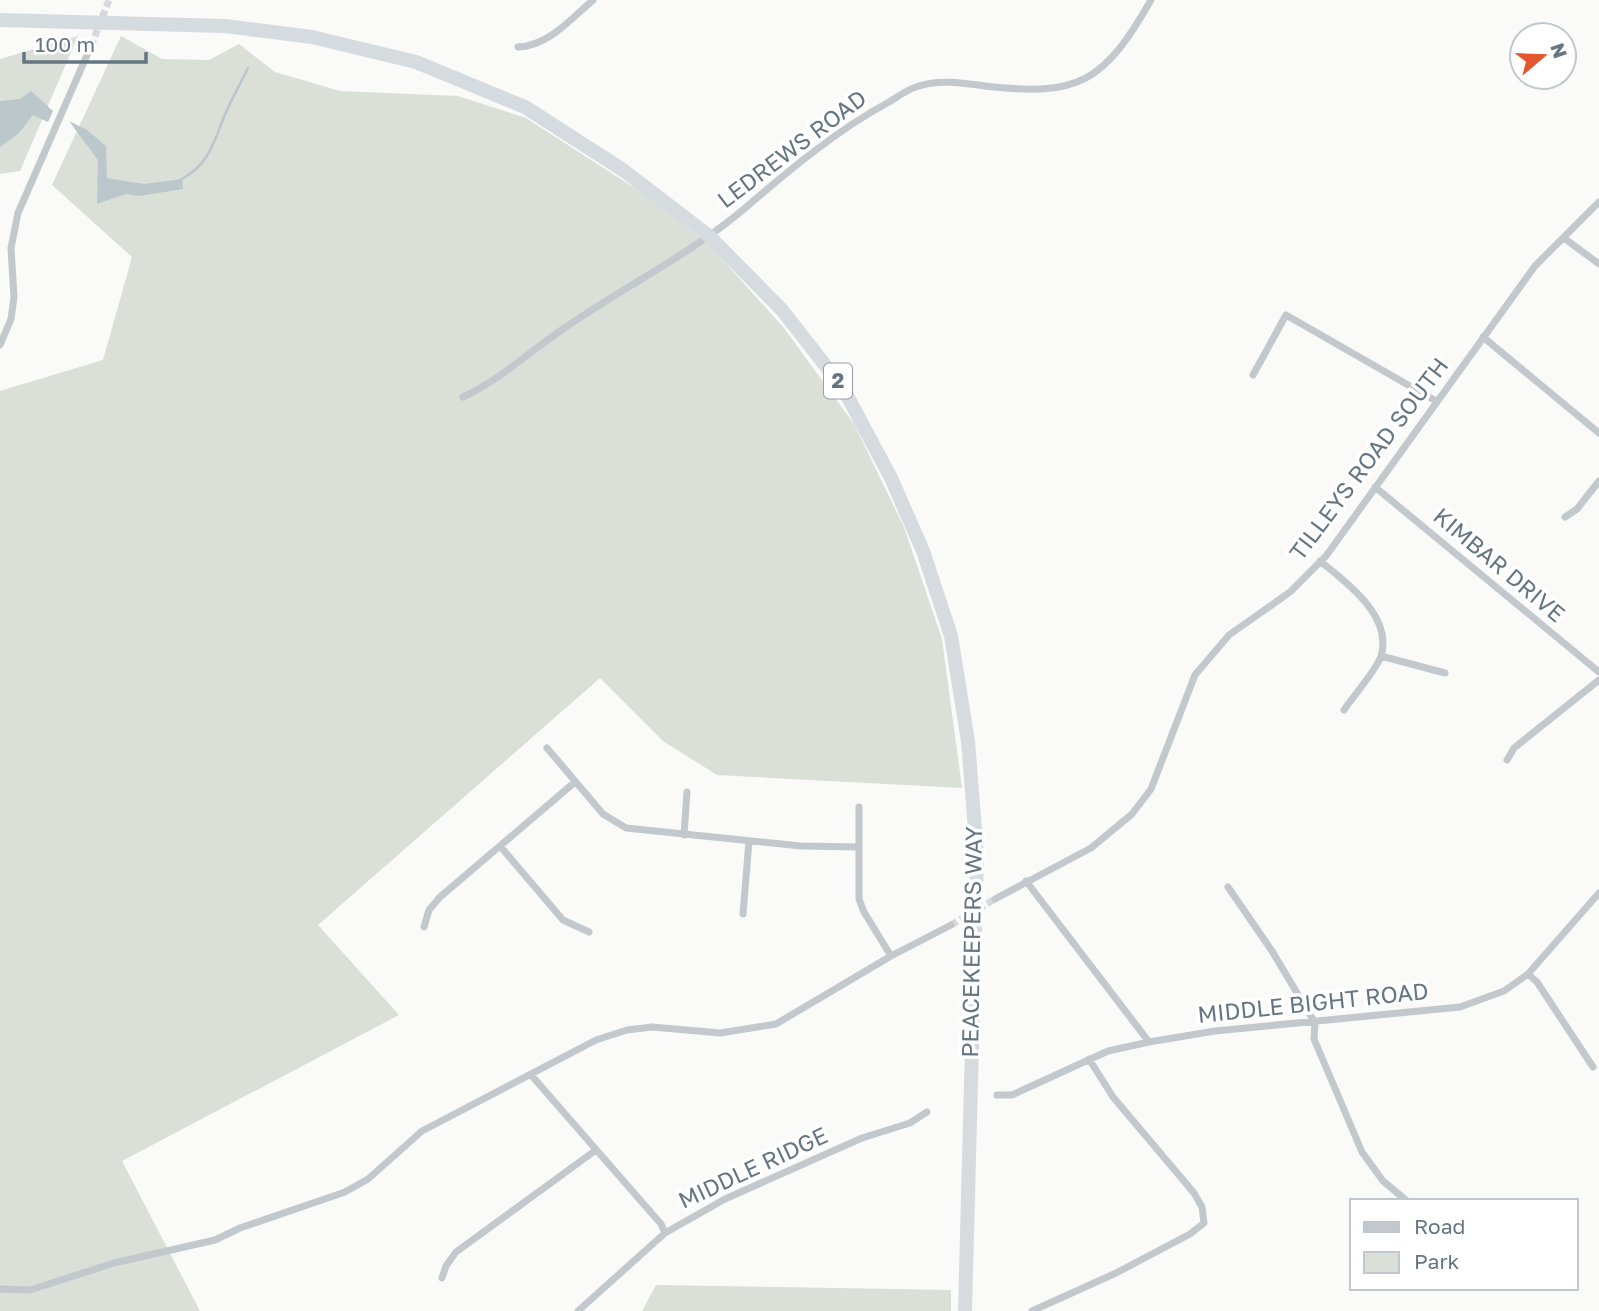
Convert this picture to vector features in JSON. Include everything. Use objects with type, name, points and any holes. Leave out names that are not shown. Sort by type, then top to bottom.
[{"type":"highway","name":"PEACEKEEPERS WAY","points":[[0,20],[225,26],[312,37],[415,62],[525,107],[624,170],[709,236],[782,310],[843,388],[891,478],[923,551],[951,636],[968,741],[977,855],[965,1311]]},
{"type":"street","points":[[518,47],[529,47],[547,39],[593,0]]},
{"type":"street","name":"LEDREWS ROAD","points":[[463,397],[491,384],[564,328],[685,254],[864,115],[916,86],[953,82],[1032,92],[1054,90],[1081,81],[1102,67],[1128,40],[1151,0]]},
{"type":"street","points":[[0,345],[11,319],[14,297],[11,248],[18,213],[91,46]]},
{"type":"street","name":"TILLEYS ROAD SOUTH","points":[[995,899],[1091,848],[1132,814],[1151,789],[1195,675],[1229,635],[1290,592],[1320,561],[1535,266],[1599,202]]},
{"type":"street","points":[[1564,238],[1599,264]]},
{"type":"street","points":[[1253,375],[1286,315],[1436,401]]},
{"type":"street","points":[[1483,337],[1599,433]]},
{"type":"street","points":[[1565,517],[1577,509],[1599,481]]},
{"type":"street","name":"KIMBAR DRIVE","points":[[1375,487],[1599,673]]},
{"type":"street","points":[[1320,561],[1369,605],[1380,627],[1381,656],[1344,710]]},
{"type":"street","points":[[1381,656],[1445,673]]},
{"type":"street","points":[[1507,760],[1514,748],[1599,680]]},
{"type":"street","points":[[547,748],[599,811],[616,824],[635,830],[684,835],[859,847]]},
{"type":"street","points":[[424,927],[435,901],[575,782]]},
{"type":"street","points":[[684,835],[687,792]]},
{"type":"street","points":[[859,807],[861,905],[891,956]]},
{"type":"street","points":[[743,914],[749,841]]},
{"type":"street","points":[[500,846],[563,920],[589,932]]},
{"type":"street","points":[[1026,881],[1149,1042]]},
{"type":"street","points":[[1228,887],[1272,951],[1315,1023],[1314,1039],[1362,1152],[1383,1181],[1405,1199]]},
{"type":"street","name":"MIDDLE BIGHT ROAD","points":[[997,1095],[1012,1095],[1089,1059],[1149,1042],[1215,1031],[1315,1023],[1385,1012],[1460,1007],[1504,991],[1528,974],[1599,893]]},
{"type":"street","points":[[0,1289],[30,1290],[114,1263],[215,1240],[240,1228],[345,1192],[368,1179],[422,1132],[596,1041],[627,1030],[652,1027],[720,1033],[776,1024],[891,956],[951,925]]},
{"type":"street","points":[[1528,974],[1537,982],[1592,1067]]},
{"type":"street","points":[[1032,1311],[1116,1273],[1190,1234],[1203,1223],[1202,1207],[1194,1193],[1113,1097],[1089,1059]]},
{"type":"street","points":[[532,1076],[662,1224],[665,1233]]},
{"type":"street","name":"MIDDLE RIDGE","points":[[578,1311],[665,1233],[725,1199],[862,1138],[910,1123],[927,1112]]},
{"type":"street","points":[[442,1278],[446,1266],[456,1252],[596,1150]]},
{"type":"green space","points":[[78,36],[20,171],[0,174],[0,59]]},
{"type":"green space","points":[[121,36],[162,59],[209,60],[239,44],[275,72],[340,91],[458,96],[526,118],[647,196],[710,246],[784,328],[854,424],[904,527],[942,639],[962,788],[717,775],[663,741],[600,678],[318,925],[399,1015],[122,1161],[200,1311],[0,1311],[0,391],[103,360],[132,257],[52,185]]},
{"type":"green space","points":[[656,1285],[951,1290],[951,1311],[642,1311]]},
{"type":"shaded area","points":[[31,91],[53,111],[48,122],[33,115],[19,133],[0,147],[0,101],[20,99]]},
{"type":"shaded area","points":[[69,121],[87,130],[106,146],[107,178],[144,184],[182,179],[183,189],[139,196],[126,194],[97,204],[98,160]]},
{"type":"waterway","points":[[182,179],[206,158],[248,68]]},
{"type":"tunnel","points":[[91,46],[109,0]]},
{"type":"tunnel","points":[[951,925],[995,899]]}]
